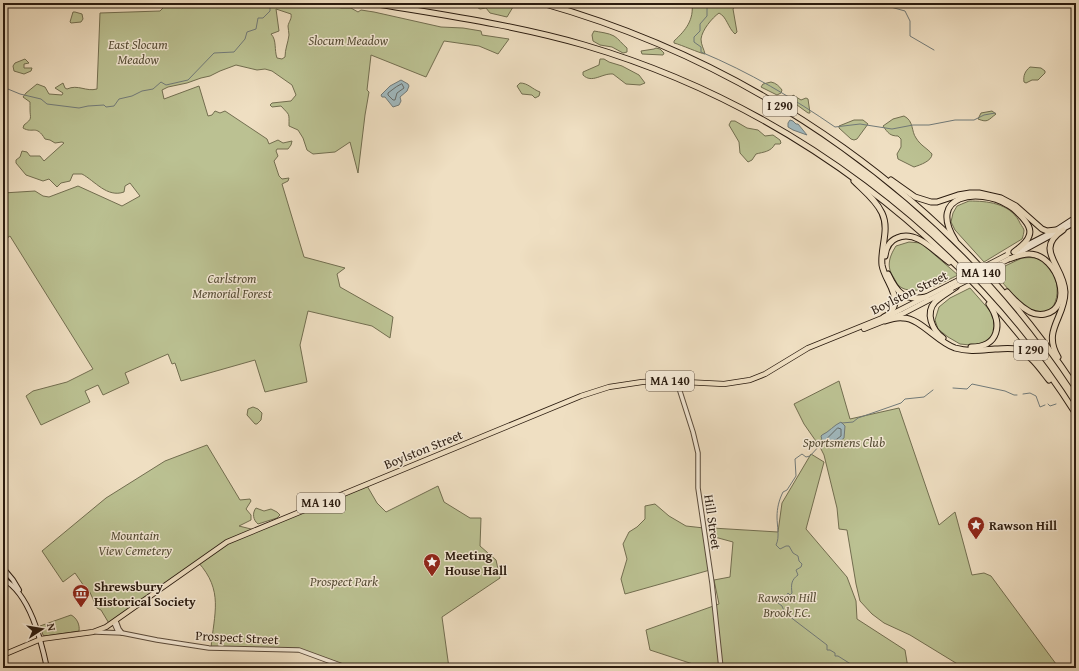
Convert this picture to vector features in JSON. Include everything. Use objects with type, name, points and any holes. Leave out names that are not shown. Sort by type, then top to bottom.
[{"type":"highway","name":"I 290","points":[[372,3],[513,28],[572,42],[611,54],[686,82],[764,120],[838,167],[871,191],[939,248],[964,273],[1028,346],[1076,414]]},
{"type":"highway","name":"I 290","points":[[542,3],[590,17],[630,32],[712,68],[777,104],[859,159],[910,200],[959,246],[985,273],[1026,319],[1066,372],[1076,388]]},
{"type":"highway","points":[[859,159],[912,194],[924,200],[937,202],[958,195],[970,193],[993,195],[1009,201],[1042,229],[1047,231],[1056,230]]},
{"type":"highway","points":[[838,167],[875,202],[885,220],[886,230],[882,253],[882,266],[895,301],[891,312],[884,319]]},
{"type":"highway","points":[[959,246],[947,224],[946,218],[948,210],[953,203],[960,199],[970,196],[981,196],[998,200],[1009,205],[1018,213],[1028,226],[1030,231],[1028,238],[1014,252]]},
{"type":"highway","points":[[1063,230],[1053,238],[1050,247],[1051,254],[1062,275],[1064,284],[1064,300],[1053,328],[1052,338],[1055,351],[1066,372]]},
{"type":"highway","points":[[926,297],[912,299],[907,298],[900,292],[892,281],[886,268],[885,257],[888,247],[894,239],[906,236],[917,238],[964,273]]},
{"type":"highway","points":[[985,273],[1020,306],[1028,311],[1045,314],[1052,311],[1059,302],[1061,293],[1057,276],[1050,264],[1040,257],[1032,254],[1008,257]]},
{"type":"highway","points":[[962,283],[952,287],[938,299],[933,305],[930,315],[932,325],[939,335],[951,343],[965,347],[980,346],[988,343],[993,339],[997,331],[998,324],[995,313],[973,283]]},
{"type":"highway","points":[[884,319],[909,319],[918,323],[944,343],[964,350],[1008,348],[1017,350],[1031,359],[1068,403]]},
{"type":"main road","name":"Boylston Street","points":[[962,283],[1008,257],[1014,252],[1056,230],[1076,217]]},
{"type":"main road","name":"Boylston Street","points":[[41,639],[93,632],[115,622],[227,542],[588,394],[607,388],[648,381],[722,384],[747,381],[764,375],[806,349],[834,338],[857,332],[952,287],[1076,222]]},
{"type":"main road","name":"Boylston Street","points":[[884,319],[926,297],[952,287]]},
{"type":"main road","points":[[4,569],[20,590],[21,596]]},
{"type":"main road","points":[[4,569],[5,580],[15,588],[21,596],[41,639],[47,668]]},
{"type":"main road","points":[[5,580],[10,576]]},
{"type":"main road","name":"MA 140","points":[[3,655],[41,639]]},
{"type":"street","name":"Hill Street","points":[[677,382],[698,453],[698,487],[713,589],[721,668]]},
{"type":"street","points":[[115,622],[120,633]]},
{"type":"street","name":"Prospect Street","points":[[93,632],[120,633],[208,648],[299,650],[348,668]]},
{"type":"green space","points":[[168,3],[325,3],[341,8],[351,8],[358,12],[361,10],[374,12],[441,27],[481,31],[482,35],[509,39],[498,54],[479,46],[444,41],[426,77],[371,55],[367,90],[369,92],[358,173],[350,142],[335,152],[313,154],[307,150],[303,138],[298,130],[289,126],[289,116],[287,113],[281,106],[272,107],[270,105],[272,103],[291,101],[296,95],[292,85],[272,71],[265,69],[257,70],[236,65],[210,76],[162,90],[164,99],[199,86],[208,116],[212,115],[215,111],[220,113],[225,111],[267,139],[269,144],[278,140],[283,143],[292,141],[288,149],[277,149],[276,151],[278,156],[274,161],[279,176],[282,179],[289,178],[288,181],[282,184],[304,257],[345,268],[337,274],[340,287],[393,317],[390,338],[372,326],[308,311],[300,345],[307,382],[265,392],[255,360],[181,381],[175,363],[172,364],[168,354],[125,373],[129,383],[103,395],[98,385],[85,391],[90,402],[41,425],[26,396],[33,391],[67,382],[93,369],[10,236],[3,241],[3,193],[35,191],[43,196],[49,197],[78,186],[122,206],[140,196],[130,183],[125,186],[124,192],[112,193],[82,174],[73,174],[70,181],[61,183],[57,187],[49,179],[43,181],[26,175],[16,163],[16,160],[20,157],[22,151],[27,152],[30,156],[40,156],[44,161],[64,143],[55,143],[45,139],[42,134],[37,131],[26,130],[23,128],[30,119],[30,102],[23,97],[37,84],[45,87],[49,94],[62,95],[63,93],[55,88],[63,83],[67,89],[75,87],[89,90],[97,89],[100,13],[160,11]],"holes":[[[276,9],[291,14],[291,19],[288,26],[289,35],[285,57],[282,59],[277,58],[275,42],[271,34],[279,31]]]},
{"type":"green space","points":[[469,3],[491,3],[513,7],[507,17],[490,13],[486,8],[480,9],[475,6],[470,7]]},
{"type":"green space","points":[[692,3],[737,3],[733,9],[737,32],[735,34],[733,32],[724,17],[719,13],[713,18],[703,32],[701,41],[705,54],[674,43],[690,20],[692,15]]},
{"type":"green space","points":[[73,12],[82,14],[83,19],[81,22],[70,22]]},
{"type":"green space","points":[[594,31],[607,33],[614,36],[627,48],[627,52],[623,53],[612,47],[600,45],[593,41],[592,35]]},
{"type":"green space","points":[[654,49],[660,49],[664,53],[663,55],[642,54],[641,51]]},
{"type":"green space","points":[[25,59],[29,63],[24,64],[24,68],[32,68],[31,71],[24,74],[14,71],[13,66],[15,63]]},
{"type":"green space","points":[[600,59],[604,59],[622,66],[639,75],[645,83],[640,85],[626,84],[613,74],[586,78],[583,75],[583,72],[599,65]]},
{"type":"green space","points":[[1030,67],[1041,68],[1045,71],[1045,73],[1038,80],[1032,80],[1026,83],[1024,82],[1024,76]]},
{"type":"green space","points":[[771,82],[780,87],[782,90],[781,93],[777,95],[761,87],[763,84]]},
{"type":"green space","points":[[520,83],[540,92],[539,96],[535,98],[532,95],[522,94],[517,86]]},
{"type":"green space","points":[[793,95],[801,100],[806,98],[808,99],[810,113],[797,105],[792,98]]},
{"type":"green space","points":[[992,111],[996,114],[988,120],[984,121],[978,119],[981,113]]},
{"type":"green space","points":[[904,116],[911,123],[914,135],[918,141],[932,154],[928,161],[914,167],[898,159],[897,154],[901,147],[901,139],[898,136],[889,134],[883,126],[893,119]]},
{"type":"green space","points":[[854,120],[863,120],[868,124],[857,139],[854,140],[839,128],[839,126]]},
{"type":"green space","points":[[731,121],[735,121],[747,128],[758,130],[765,136],[773,135],[780,140],[781,143],[775,144],[767,151],[756,154],[752,160],[748,162],[740,153],[739,142],[729,125]]},
{"type":"green space","points":[[969,201],[997,204],[1010,210],[1024,229],[1022,239],[984,262],[955,230],[951,222],[953,213],[957,206]]},
{"type":"green space","points":[[909,242],[921,243],[958,275],[937,285],[921,290],[905,289],[899,286],[890,270],[889,262],[896,246]]},
{"type":"green space","points":[[1022,258],[1032,258],[1044,262],[1052,270],[1056,281],[1057,292],[1055,302],[1050,310],[1042,312],[1030,309],[1017,299],[997,276],[1005,266]]},
{"type":"green space","points":[[970,288],[992,313],[994,321],[994,332],[990,339],[981,344],[960,344],[938,329],[935,320],[939,307],[950,298]]},
{"type":"green space","name":"Rawson Hill","points":[[839,381],[850,419],[899,408],[939,525],[955,512],[972,575],[984,573],[991,576],[1059,668],[964,668],[910,635],[884,623],[872,614],[860,601],[847,530],[839,529],[837,508],[824,455],[804,424],[794,404]]},
{"type":"green space","points":[[253,407],[262,413],[261,420],[257,424],[255,424],[247,415],[248,409]]},
{"type":"green space","name":"Prospect Park","points":[[207,445],[240,500],[250,499],[251,501],[246,509],[251,515],[251,520],[239,526],[255,530],[366,484],[377,503],[386,512],[438,486],[444,502],[470,518],[481,518],[480,546],[496,560],[500,578],[442,617],[449,668],[348,668],[305,652],[211,648],[215,613],[214,593],[206,573],[198,562],[110,625],[101,610],[97,608],[88,588],[86,589],[75,573],[63,582],[42,551],[106,498],[165,461]]},
{"type":"green space","name":"Rawson Hill Brook F.C.","points":[[811,454],[824,462],[806,529],[847,577],[856,601],[857,619],[905,650],[908,668],[705,668],[650,650],[646,630],[719,604],[714,580],[730,577],[733,542],[711,536],[712,528],[778,532],[782,503]]},
{"type":"green space","points":[[655,504],[669,516],[686,526],[704,528],[710,570],[625,594],[621,579],[627,559],[623,544],[629,532],[645,519],[645,506]]},
{"type":"green space","points":[[256,508],[264,511],[271,509],[280,515],[277,518],[258,524],[255,521],[254,516]]},
{"type":"green space","points":[[71,615],[78,622],[79,631],[45,636],[43,635],[40,626]]},
{"type":"water","points":[[401,80],[409,86],[407,91],[400,97],[401,101],[399,105],[393,107],[385,97],[382,97],[381,95],[390,86]]},
{"type":"water","points":[[790,120],[798,124],[807,135],[788,127]]},
{"type":"water","points":[[841,422],[845,426],[844,438],[834,446],[828,446],[822,440],[821,436]]},
{"type":"waterway","points":[[3,87],[20,94],[41,99],[47,104],[79,108],[104,105],[106,107],[114,106],[119,99],[153,89],[161,82],[166,85],[188,80],[214,53],[234,52],[245,39],[247,32],[256,29],[258,18],[263,18],[270,11],[270,5],[277,3]]},
{"type":"waterway","points":[[573,3],[583,7]]},
{"type":"waterway","points":[[707,3],[707,16],[700,24],[700,31],[694,37],[694,42],[701,47],[701,52],[770,86],[835,127],[860,124],[892,129],[913,125],[929,125],[955,120],[974,120],[984,115],[995,113]]},
{"type":"waterway","points":[[885,3],[887,6],[905,11],[910,21],[910,36],[934,50]]},
{"type":"waterway","points":[[953,388],[967,389],[972,384],[1017,395]]},
{"type":"waterway","points":[[842,423],[853,422],[858,418],[901,403],[905,399],[924,397],[933,390]]},
{"type":"waterway","points":[[1023,394],[1030,393],[1036,396],[1040,407],[1045,405]]},
{"type":"waterway","points":[[1048,404],[1050,406],[1056,404]]},
{"type":"waterway","points":[[821,444],[810,456],[806,457],[802,454],[795,459],[796,476],[787,490],[783,492],[778,504],[778,535],[776,545],[780,549],[789,546],[793,553],[798,556],[799,561],[802,564],[801,567],[796,570],[798,575],[792,583],[792,593],[790,595],[788,593],[786,596],[790,600],[787,601],[782,599],[782,602],[778,603],[782,606],[785,613],[827,645],[827,650],[830,650],[835,653],[835,656],[838,656],[857,668]]},
{"type":"place","name":"Rawson Hill","points":[[976,540]]},
{"type":"place","name":"Meeting House Hall","points":[[432,577]]},
{"type":"place","name":"Shrewsbury Historical Society","points":[[81,608]]},
{"type":"park label","name":"Slocum Meadow","points":[[348,40]]},
{"type":"park label","name":"East Slocum Meadow","points":[[138,52]]},
{"type":"park label","name":"Carlstrom Memorial Forest","points":[[232,286]]},
{"type":"park label","name":"Sportsmens Club","points":[[844,442]]},
{"type":"park label","name":"Mountain View Cemetery","points":[[135,542]]}]
